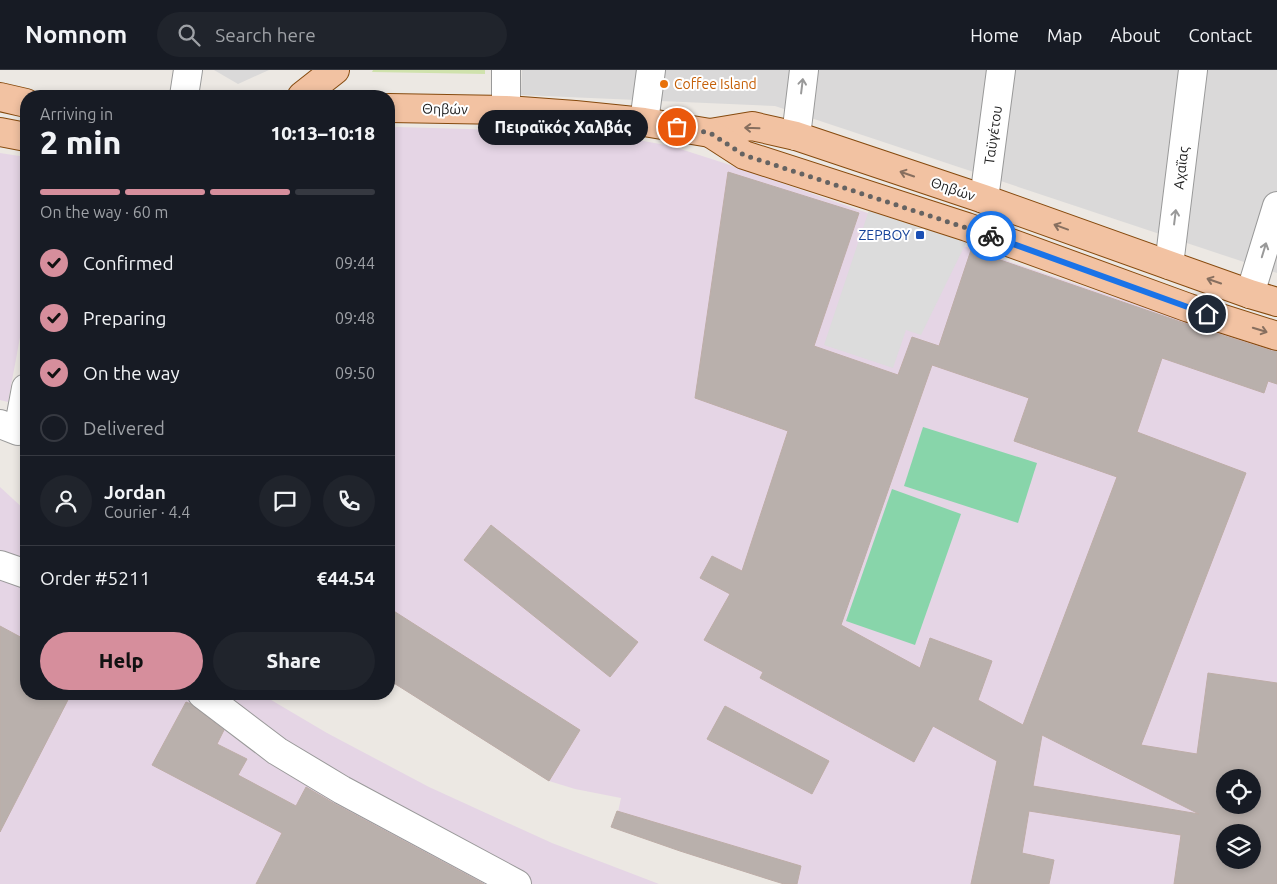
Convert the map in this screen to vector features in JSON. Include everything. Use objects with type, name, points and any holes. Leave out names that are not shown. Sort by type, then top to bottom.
[{"type":"main road","points":[[310,90],[335,70]]},
{"type":"main road","points":[[0,98],[20,102]]},
{"type":"main road","name":"Θηβών","points":[[395,108],[506,110],[574,114],[644,122],[710,133],[752,126],[796,136],[984,199],[1277,302]]},
{"type":"main road","points":[[0,132],[20,136]]},
{"type":"main road","name":"Θηβών","points":[[710,133],[744,155],[967,227],[1189,308],[1277,336]]},
{"type":"street","points":[[185,90],[188,70]]},
{"type":"street","points":[[506,70],[506,110]]},
{"type":"street","points":[[644,122],[651,70]]},
{"type":"street","points":[[796,136],[804,70]]},
{"type":"street","name":"Ταϋγέτου","points":[[984,199],[1001,70]]},
{"type":"street","name":"Αχαΐας","points":[[1169,265],[1193,70]]},
{"type":"street","points":[[1250,294],[1277,206]]},
{"type":"street","points":[[9,427],[20,402]]},
{"type":"street","points":[[0,565],[20,572]]},
{"type":"street","points":[[210,700],[277,750],[326,780],[517,884]]},
{"type":"shaded area","points":[[214,70],[269,70],[238,84]]},
{"type":"shaded area","points":[[522,70],[1277,70],[1277,273],[775,106],[521,95]]},
{"type":"shaded area","points":[[395,127],[610,135],[671,146],[1165,314],[1277,349],[1277,884],[784,884],[680,851],[618,812],[621,798],[575,789],[549,781],[395,684]]},
{"type":"shaded area","points":[[0,153],[20,156],[20,337],[8,402],[0,400]]},
{"type":"shaded area","points":[[870,207],[967,241],[921,335],[906,330],[893,368],[824,345]]},
{"type":"shaded area","points":[[0,487],[20,505],[20,700],[271,700],[327,733],[429,787],[552,843],[659,884],[0,884]]},
{"type":"green space","points":[[373,70],[485,70],[485,74],[372,72]]},
{"type":"green space","points":[[923,427],[1037,463],[1018,523],[904,486]]},
{"type":"green space","points":[[892,489],[961,514],[915,645],[846,621]]},
{"type":"building","points":[[728,172],[859,213],[814,346],[898,375],[912,337],[939,346],[971,250],[1184,323],[1277,351],[1277,384],[1268,381],[1264,393],[1162,358],[1137,432],[1246,473],[1141,745],[1197,754],[1208,673],[1277,683],[1277,884],[1174,884],[1181,835],[1029,811],[1022,853],[1054,860],[1049,884],[971,884],[997,761],[933,726],[914,762],[760,678],[763,672],[704,640],[730,594],[700,578],[712,556],[742,571],[788,431],[695,398]],"holes":[[[932,365],[1029,398],[1014,441],[1117,477],[1023,725],[978,700],[992,661],[930,638],[920,668],[841,625]],[[1042,735],[1199,814],[1033,786]]]},
{"type":"building","points":[[491,525],[638,642],[610,677],[464,560]]},
{"type":"building","points":[[395,612],[580,730],[549,781],[395,684]]},
{"type":"building","points":[[0,626],[20,637],[20,700],[68,700],[0,832]]},
{"type":"building","points":[[186,702],[224,730],[217,744],[247,759],[238,775],[296,806],[306,787],[484,884],[256,884],[282,833],[152,765]]},
{"type":"building","points":[[725,706],[829,761],[812,794],[707,739]]},
{"type":"building","points":[[617,811],[801,866],[797,884],[784,884],[611,827]]},
{"type":"way so far","points":[[677,127],[710,133],[744,155],[991,236]]},
{"type":"place","name":"Coffee Island","points":[[664,84]]},
{"type":"place","name":"Πειραϊκός Χαλβάς","points":[[677,127]]},
{"type":"place","name":"ΖΕΡΒΟΥ","points":[[920,235]]},
{"type":"route","points":[[991,236],[1207,314]]}]
